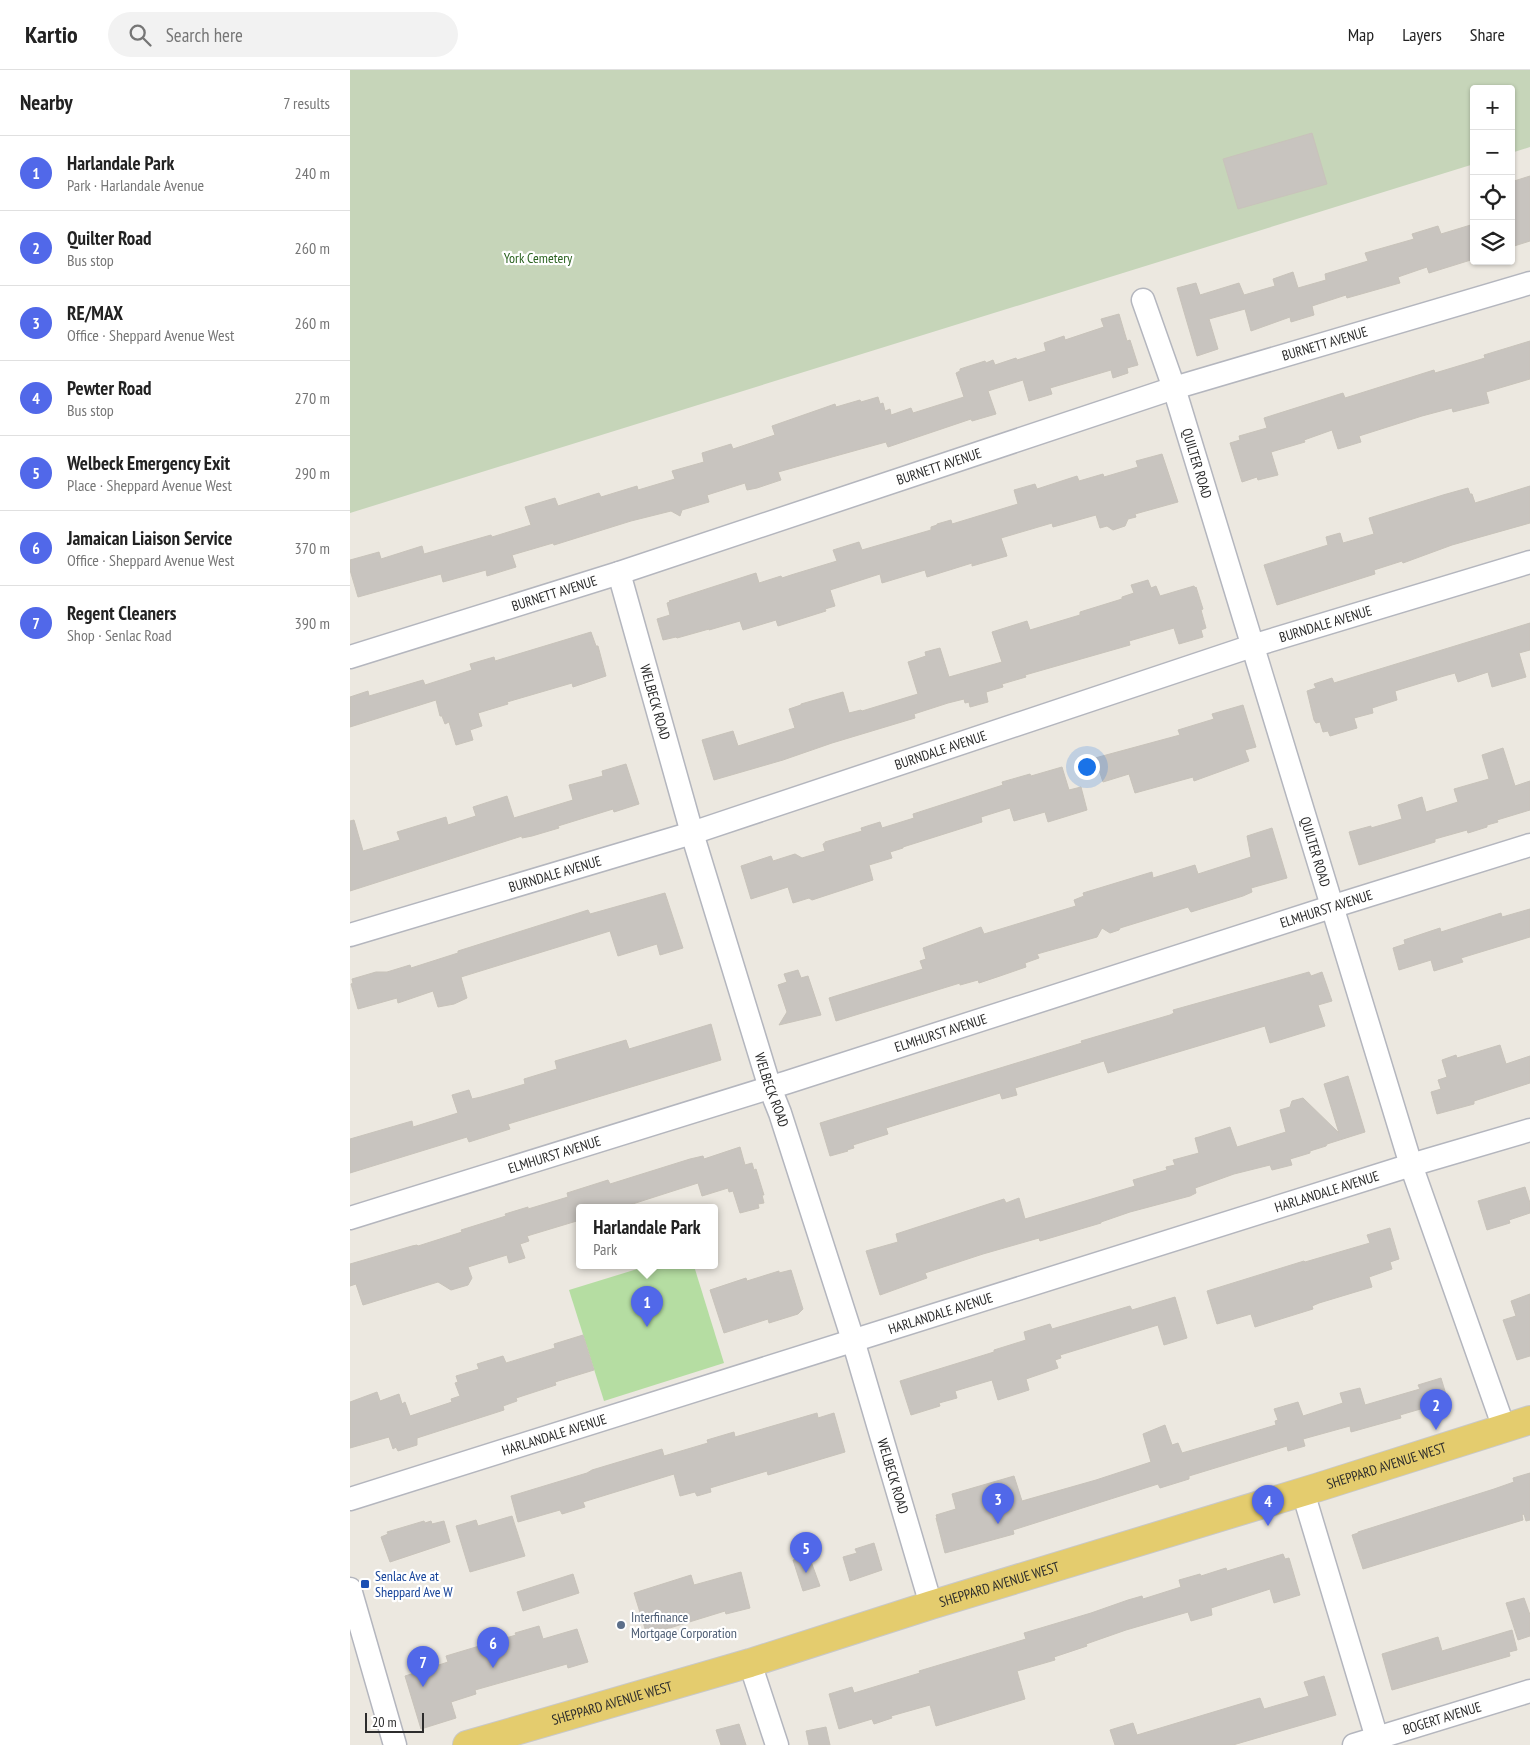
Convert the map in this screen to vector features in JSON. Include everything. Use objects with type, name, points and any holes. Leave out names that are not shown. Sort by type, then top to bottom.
[{"type":"main road","name":"SHEPPARD AVENUE WEST","points":[[467,1745],[750,1663],[931,1605],[1302,1492],[1530,1420]]},
{"type":"street","name":"BURNETT AVENUE","points":[[350,657],[619,573],[1174,388],[1530,283]]},
{"type":"street","name":"QUILTER ROAD","points":[[1144,300],[1174,388],[1411,1165],[1504,1428]]},
{"type":"street","name":"BURNDALE AVENUE","points":[[350,935],[692,833],[1252,646],[1530,562]]},
{"type":"street","name":"WELBECK ROAD","points":[[619,573],[692,833],[770,1088],[780,1113],[853,1340],[931,1605]]},
{"type":"street","name":"ELMHURST AVENUE","points":[[350,1218],[770,1088],[1331,907],[1530,845]]},
{"type":"street","name":"HARLANDALE AVENUE","points":[[350,1499],[1411,1165],[1530,1130]]},
{"type":"street","points":[[1302,1492],[1378,1742]]},
{"type":"street","points":[[350,1588],[395,1745]]},
{"type":"street","points":[[750,1663],[777,1745]]},
{"type":"street","name":"BOGERT AVENUE","points":[[1354,1745],[1378,1742],[1530,1691]]},
{"type":"green space","name":"York Cemetery","points":[[350,70],[1530,70],[1530,147],[1515,152],[1515,85],[1470,85],[1470,165],[350,513]]},
{"type":"green space","points":[[637,1269],[695,1269],[724,1363],[604,1401],[569,1290]]},
{"type":"building","points":[[1312,133],[1327,184],[1238,209],[1223,159]]},
{"type":"building","points":[[1530,176],[1530,241],[1515,246],[1515,220],[1515,181]]},
{"type":"building","points":[[1470,225],[1470,260],[1429,273],[1427,267],[1398,277],[1400,283],[1347,298],[1346,295],[1312,306],[1314,315],[1291,322],[1290,317],[1251,331],[1245,309],[1209,319],[1218,349],[1197,356],[1177,288],[1196,283],[1200,295],[1239,283],[1244,295],[1275,286],[1273,279],[1293,272],[1298,288],[1326,280],[1325,274],[1368,261],[1365,253],[1414,239],[1412,234],[1438,226],[1441,234]]},
{"type":"building","points":[[1119,314],[1127,341],[1130,340],[1138,365],[1127,368],[1128,373],[1113,378],[1111,370],[1050,388],[1052,394],[1029,401],[1023,380],[988,391],[996,414],[972,421],[971,419],[888,447],[886,442],[778,472],[781,480],[747,490],[745,483],[707,495],[709,502],[682,510],[680,516],[671,511],[631,521],[554,545],[553,543],[512,555],[516,567],[487,576],[486,570],[443,582],[441,574],[358,597],[350,570],[350,560],[379,552],[381,559],[422,546],[424,554],[531,525],[525,507],[555,498],[558,506],[599,493],[601,497],[637,486],[638,490],[675,479],[672,471],[704,462],[702,453],[731,444],[733,449],[775,435],[772,426],[835,404],[836,407],[878,397],[880,404],[883,403],[885,411],[890,409],[891,415],[911,408],[913,413],[964,397],[956,373],[960,369],[993,360],[995,365],[1046,351],[1044,343],[1064,336],[1065,340],[1104,327],[1101,319]]},
{"type":"building","points":[[1530,341],[1530,379],[1486,392],[1489,403],[1453,412],[1452,408],[1422,416],[1359,436],[1361,442],[1338,449],[1332,430],[1304,440],[1305,442],[1271,452],[1278,475],[1258,480],[1257,477],[1242,482],[1230,443],[1240,440],[1239,436],[1267,428],[1264,418],[1343,393],[1345,398],[1434,370],[1435,373],[1485,358],[1484,355]]},
{"type":"building","points":[[1162,454],[1178,502],[1135,514],[1136,517],[1128,519],[1125,526],[1113,530],[1107,526],[1100,528],[1096,515],[1053,527],[1052,523],[1001,538],[1007,556],[972,566],[972,563],[927,577],[925,570],[882,583],[880,574],[830,590],[835,606],[825,609],[826,611],[778,626],[776,620],[743,630],[740,621],[663,640],[657,619],[670,615],[667,603],[669,601],[756,573],[759,583],[781,576],[782,578],[837,561],[833,550],[859,542],[862,550],[931,530],[931,527],[937,524],[951,520],[952,524],[1018,504],[1014,490],[1035,484],[1037,489],[1077,476],[1079,481],[1103,474],[1104,477],[1138,467],[1136,461]]},
{"type":"building","points":[[1530,486],[1530,523],[1452,545],[1403,563],[1402,561],[1374,570],[1375,574],[1277,605],[1264,565],[1328,545],[1326,537],[1340,533],[1343,543],[1374,534],[1369,518],[1443,495],[1468,488],[1475,503]]},
{"type":"building","points":[[1148,580],[1151,588],[1156,586],[1160,596],[1196,587],[1203,609],[1201,610],[1206,628],[1201,630],[1203,637],[1179,644],[1174,628],[1129,641],[1130,645],[1025,675],[1026,677],[1002,684],[1003,687],[986,692],[988,702],[970,707],[969,702],[965,703],[964,699],[948,703],[914,714],[915,718],[714,780],[702,740],[733,731],[738,746],[795,728],[789,709],[843,692],[849,713],[862,711],[918,694],[908,662],[926,656],[925,652],[940,648],[949,677],[1002,662],[992,632],[1027,621],[1030,630],[1080,615],[1080,612],[1122,599],[1122,597],[1134,593],[1131,585]]},
{"type":"building","points":[[1530,623],[1530,650],[1519,653],[1526,677],[1492,687],[1488,672],[1458,682],[1455,673],[1444,676],[1395,691],[1397,700],[1372,708],[1373,713],[1354,718],[1357,728],[1330,736],[1328,731],[1323,732],[1320,722],[1316,723],[1314,720],[1307,691],[1316,688],[1314,684],[1332,678],[1334,683]]},
{"type":"building","points":[[591,632],[596,646],[598,646],[606,676],[573,687],[572,683],[507,702],[508,704],[478,713],[482,726],[470,730],[473,740],[456,745],[449,722],[445,724],[442,716],[440,716],[436,700],[350,727],[350,697],[368,691],[369,696],[423,680],[425,685],[472,670],[470,664],[494,657],[495,661]]},
{"type":"building","points":[[1243,705],[1256,747],[1245,750],[1249,761],[1194,781],[1193,777],[1135,793],[1129,774],[1103,782],[1095,758],[1180,735],[1178,730],[1214,719],[1212,714]]},
{"type":"building","points":[[1503,748],[1515,786],[1530,781],[1530,810],[1497,820],[1498,822],[1487,825],[1487,827],[1468,833],[1467,830],[1435,839],[1435,842],[1359,865],[1349,832],[1402,819],[1398,805],[1422,797],[1426,812],[1458,802],[1454,789],[1489,779],[1482,755]]},
{"type":"building","points":[[626,764],[639,804],[614,812],[613,809],[532,836],[522,838],[522,836],[350,891],[350,821],[354,820],[363,851],[400,840],[397,832],[446,817],[448,825],[476,816],[473,807],[507,796],[514,818],[573,800],[569,785],[603,776],[602,771]]},
{"type":"building","points":[[1062,767],[1069,790],[1081,787],[1087,810],[1048,822],[1045,812],[1014,821],[1010,808],[981,817],[982,822],[890,852],[892,858],[869,865],[873,880],[812,900],[809,898],[793,903],[788,887],[751,899],[741,866],[771,856],[773,861],[795,854],[802,858],[825,851],[823,844],[825,842],[862,831],[861,828],[880,822],[882,828],[914,818],[913,814],[1003,785],[1002,782]]},
{"type":"building","points":[[1272,828],[1287,878],[1251,888],[1252,892],[1243,896],[1191,912],[1188,907],[1120,928],[1110,933],[1102,928],[1097,937],[1037,954],[1039,958],[1025,963],[1026,967],[979,983],[978,980],[960,985],[960,983],[836,1021],[829,998],[923,969],[920,961],[926,959],[923,948],[981,927],[984,934],[1076,906],[1074,900],[1084,896],[1083,893],[1152,872],[1153,878],[1195,865],[1198,874],[1251,857],[1247,836]]},
{"type":"building","points":[[665,893],[683,948],[660,955],[657,944],[618,956],[610,931],[461,977],[467,998],[454,1004],[438,1007],[433,991],[398,1003],[397,998],[358,1009],[351,984],[353,983],[352,979],[410,965],[411,968],[458,953],[458,951],[588,910],[590,914]]},
{"type":"building","points":[[1530,909],[1530,937],[1461,958],[1463,962],[1434,971],[1431,960],[1399,970],[1393,948],[1405,944],[1404,940],[1440,928],[1441,932],[1501,913],[1502,917]]},
{"type":"building","points":[[798,970],[801,978],[808,976],[821,1015],[779,1025],[787,1012],[778,985],[787,982],[784,974]]},
{"type":"building","points":[[1309,972],[1311,976],[1322,972],[1332,1001],[1318,1005],[1325,1026],[1270,1043],[1265,1026],[1108,1073],[1104,1061],[1015,1088],[1017,1095],[1002,1099],[1000,1093],[886,1128],[888,1134],[853,1145],[854,1148],[848,1151],[830,1156],[820,1123],[1170,1015],[1174,1013],[1173,1010]]},
{"type":"building","points":[[711,1024],[721,1060],[508,1124],[510,1129],[469,1142],[467,1137],[350,1173],[350,1139],[412,1121],[413,1127],[458,1113],[452,1095],[469,1090],[472,1099],[481,1097],[525,1084],[524,1079],[557,1069],[555,1061],[626,1040],[629,1049]]},
{"type":"building","points":[[1500,1045],[1506,1064],[1530,1056],[1530,1083],[1474,1101],[1474,1104],[1437,1114],[1431,1092],[1441,1089],[1438,1080],[1447,1077],[1442,1060],[1456,1055],[1457,1058]]},
{"type":"building","points":[[1348,1076],[1365,1132],[1327,1144],[1310,1151],[1310,1153],[1290,1159],[1292,1165],[1272,1170],[1270,1165],[1234,1174],[1195,1188],[1196,1193],[1190,1196],[1130,1212],[1101,1223],[1040,1241],[1039,1238],[983,1254],[925,1273],[927,1278],[880,1295],[866,1251],[898,1242],[896,1234],[1004,1199],[1006,1203],[1019,1198],[1025,1219],[1135,1186],[1133,1180],[1167,1170],[1166,1167],[1175,1165],[1173,1160],[1199,1153],[1195,1138],[1230,1127],[1237,1147],[1286,1132],[1280,1110],[1290,1107],[1292,1101],[1303,1098],[1339,1133],[1324,1084]]},
{"type":"building","points":[[740,1147],[745,1165],[752,1163],[754,1170],[756,1169],[764,1195],[762,1195],[764,1203],[758,1204],[759,1208],[740,1213],[733,1191],[729,1192],[728,1188],[702,1196],[698,1183],[632,1204],[576,1204],[576,1221],[527,1236],[529,1241],[520,1244],[525,1258],[509,1263],[507,1255],[468,1267],[472,1278],[468,1285],[451,1290],[438,1282],[363,1305],[356,1284],[350,1286],[350,1264],[462,1232],[461,1230],[506,1216],[505,1214],[568,1197],[567,1193],[608,1180],[610,1184],[690,1159],[703,1156],[704,1159]]},
{"type":"building","points":[[1525,1187],[1530,1203],[1530,1213],[1509,1220],[1510,1223],[1487,1230],[1478,1201]]},
{"type":"building","points":[[1390,1228],[1399,1259],[1390,1262],[1392,1269],[1369,1277],[1372,1287],[1319,1303],[1312,1306],[1313,1309],[1255,1327],[1251,1314],[1217,1324],[1207,1291],[1370,1243],[1367,1235]]},
{"type":"building","points":[[791,1270],[803,1309],[798,1314],[769,1323],[768,1319],[724,1333],[710,1290],[746,1278],[747,1281],[779,1271],[779,1273]]},
{"type":"building","points":[[1530,1294],[1530,1356],[1517,1360],[1503,1320],[1516,1316],[1511,1301]]},
{"type":"building","points":[[1175,1297],[1187,1338],[1164,1345],[1158,1325],[1060,1355],[1061,1358],[1055,1360],[1058,1368],[1026,1379],[1029,1390],[998,1400],[992,1380],[955,1391],[957,1398],[939,1403],[940,1406],[911,1415],[900,1381],[994,1352],[994,1350],[1026,1340],[1024,1332],[1050,1324],[1052,1329],[1130,1306],[1132,1310]]},
{"type":"building","points":[[583,1335],[594,1370],[555,1382],[556,1385],[516,1398],[517,1401],[503,1406],[504,1410],[417,1438],[417,1445],[398,1451],[396,1447],[393,1449],[389,1437],[350,1448],[350,1402],[377,1392],[380,1401],[399,1394],[402,1404],[405,1402],[410,1416],[452,1402],[451,1399],[460,1396],[455,1383],[458,1382],[456,1376],[479,1369],[477,1364],[503,1356],[506,1363],[555,1348],[554,1344]]},
{"type":"building","points":[[1441,1378],[1448,1401],[1400,1415],[1401,1418],[1351,1432],[1350,1426],[1303,1439],[1305,1446],[1288,1451],[1287,1446],[1189,1476],[1189,1479],[1160,1488],[1158,1484],[1013,1530],[1014,1534],[945,1553],[936,1515],[956,1509],[952,1494],[1014,1476],[1022,1501],[1151,1462],[1143,1434],[1165,1425],[1172,1445],[1178,1443],[1182,1453],[1276,1425],[1275,1421],[1278,1420],[1274,1409],[1298,1402],[1303,1416],[1343,1403],[1340,1393],[1360,1388],[1365,1405],[1420,1389],[1418,1385]]},
{"type":"building","points":[[817,1413],[818,1418],[834,1413],[845,1452],[768,1475],[767,1471],[710,1488],[711,1492],[697,1496],[695,1492],[680,1496],[674,1474],[583,1502],[585,1507],[562,1514],[560,1510],[518,1522],[511,1496],[662,1449],[664,1456],[708,1443],[707,1440],[734,1432],[735,1437]]},
{"type":"building","points":[[1530,1473],[1530,1520],[1526,1521],[1524,1514],[1522,1515],[1523,1520],[1363,1569],[1352,1535],[1494,1489],[1514,1482],[1513,1478]]},
{"type":"building","points":[[512,1516],[525,1556],[470,1572],[456,1526],[476,1520],[478,1526]]},
{"type":"building","points":[[424,1521],[425,1523],[431,1521],[432,1524],[444,1521],[450,1542],[390,1562],[381,1537],[388,1534],[387,1532]]},
{"type":"building","points":[[874,1543],[882,1570],[850,1581],[843,1557],[857,1553],[855,1549]]},
{"type":"building","points":[[1283,1554],[1285,1559],[1289,1558],[1300,1595],[1274,1603],[1270,1589],[1211,1608],[1212,1615],[1191,1621],[1188,1612],[1086,1644],[1087,1646],[1054,1657],[1055,1660],[1017,1671],[1025,1699],[936,1726],[930,1705],[891,1716],[892,1718],[874,1724],[872,1719],[839,1729],[829,1694],[852,1687],[854,1693],[920,1673],[919,1671],[1026,1639],[1024,1633],[1128,1600],[1142,1596],[1143,1599],[1181,1587],[1179,1580],[1200,1574],[1201,1576],[1226,1568],[1227,1571]]},
{"type":"building","points":[[809,1556],[820,1586],[803,1591],[793,1560]]},
{"type":"building","points":[[741,1572],[750,1608],[726,1614],[725,1611],[647,1635],[634,1593],[691,1575],[694,1585]]},
{"type":"building","points":[[573,1574],[579,1593],[523,1611],[517,1592]]},
{"type":"building","points":[[1524,1598],[1530,1615],[1530,1636],[1518,1640],[1506,1603]]},
{"type":"building","points":[[539,1626],[543,1639],[577,1629],[588,1662],[568,1668],[567,1664],[475,1690],[476,1694],[451,1702],[456,1718],[421,1729],[405,1676],[448,1662],[446,1656],[516,1635],[515,1633]]},
{"type":"building","points":[[1512,1630],[1517,1650],[1509,1652],[1510,1656],[1392,1690],[1382,1654],[1438,1637],[1442,1651]]},
{"type":"building","points":[[1324,1676],[1336,1715],[1233,1745],[1115,1745],[1110,1730],[1133,1723],[1137,1735],[1260,1698],[1264,1709],[1309,1696],[1304,1682]]},
{"type":"building","points":[[739,1724],[746,1745],[721,1745],[716,1730]]},
{"type":"building","points":[[826,1727],[830,1745],[809,1745],[806,1731]]},
{"type":"place","name":"Harlandale Park","points":[[647,1327]]},
{"type":"place","name":"Quilter Road","points":[[1436,1430]]},
{"type":"place","name":"RE/MAX","points":[[998,1524]]},
{"type":"place","name":"Pewter Road","points":[[1268,1526]]},
{"type":"place","name":"Welbeck Emergency Exit","points":[[806,1573]]},
{"type":"place","name":"Senlac Ave at Sheppard Ave W","points":[[365,1584]]},
{"type":"place","name":"Interfinance Mortgage Corporation","points":[[621,1625]]},
{"type":"place","name":"Jamaican Liaison Service","points":[[493,1668]]},
{"type":"place","name":"Regent Cleaners","points":[[423,1687]]}]
